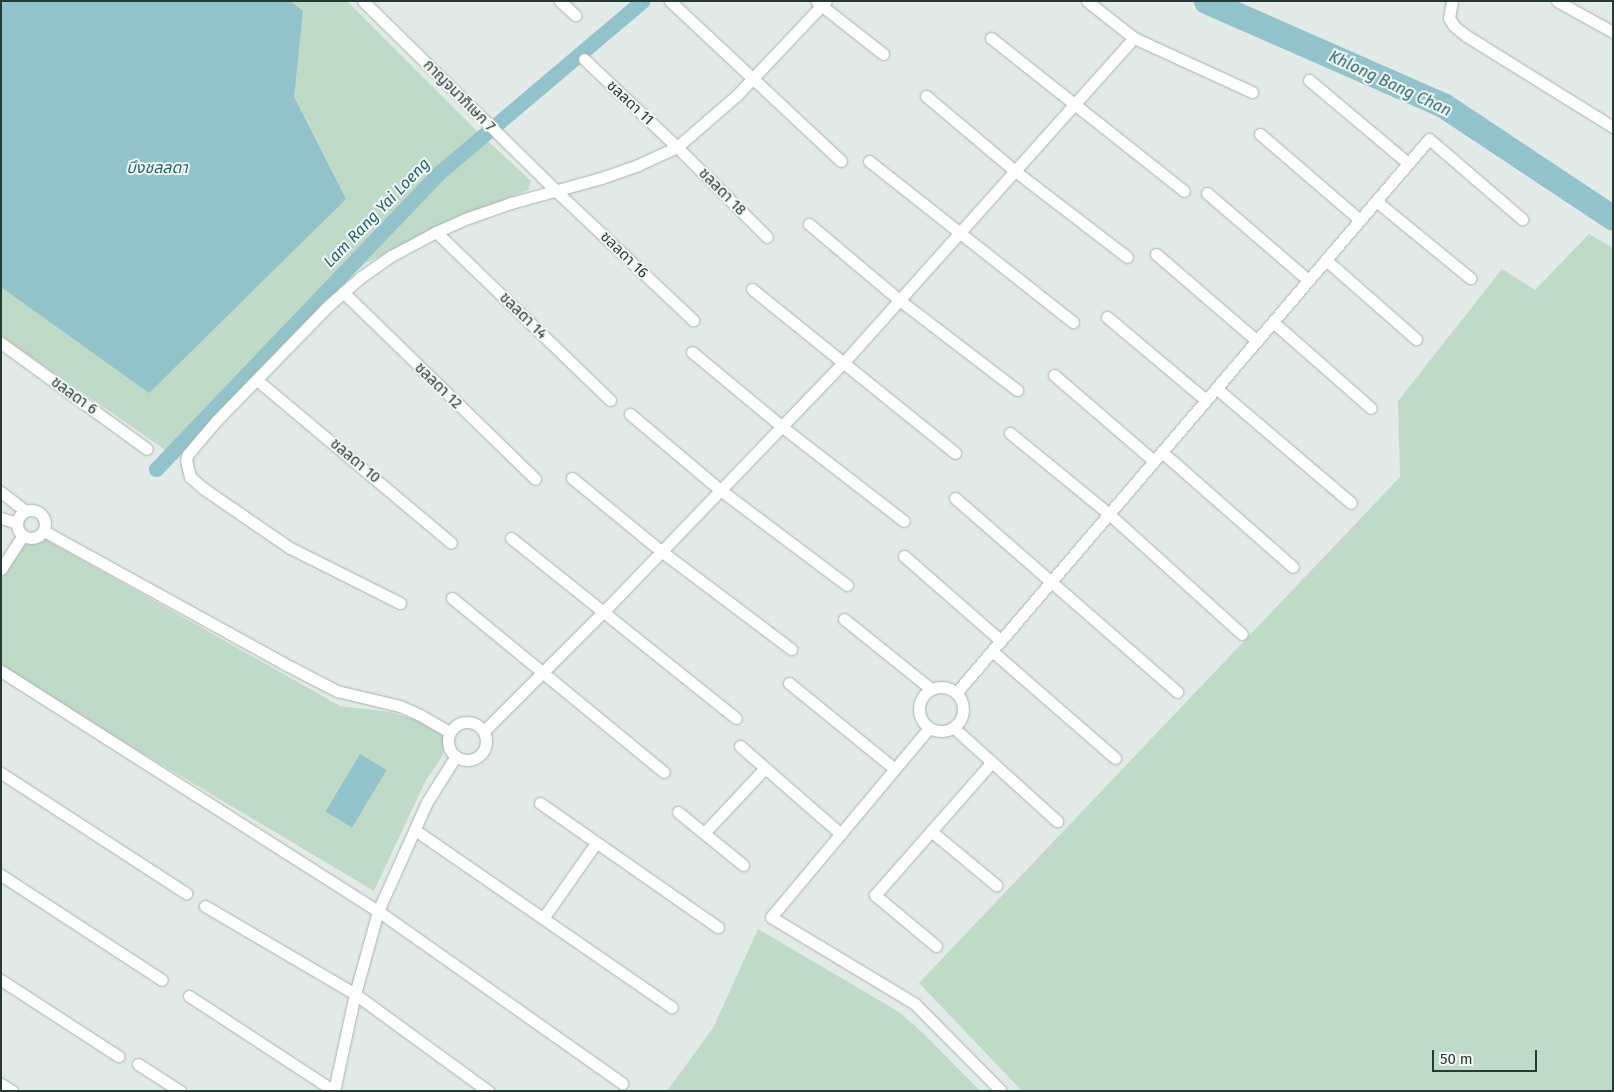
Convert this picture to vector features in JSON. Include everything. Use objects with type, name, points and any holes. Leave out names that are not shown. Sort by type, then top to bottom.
[{"type":"street","points":[[560,1],[575,16]]},
{"type":"street","points":[[670,1],[841,161]]},
{"type":"street","points":[[1086,1],[1134,38],[1252,92]]},
{"type":"street","points":[[1452,1],[1449,18],[1454,26],[1465,35],[1613,127]]},
{"type":"street","points":[[1557,1],[1613,32]]},
{"type":"street","points":[[400,603],[290,548],[204,489],[190,477],[186,460],[188,454],[216,421],[343,292],[391,256],[436,232],[512,203],[638,165],[677,147],[703,127],[753,79],[821,3],[883,54]]},
{"type":"street","name":"กาญจนาภิเษก 7","points":[[371,4],[555,190]]},
{"type":"street","points":[[991,38],[1184,191]]},
{"type":"street","points":[[484,731],[844,362],[1134,38]]},
{"type":"street","name":"ชลลดา 11","points":[[584,59],[677,147]]},
{"type":"street","points":[[1309,80],[1408,163]]},
{"type":"street","points":[[926,96],[1015,171],[1127,257]]},
{"type":"street","points":[[1260,134],[1360,220]]},
{"type":"street","points":[[956,693],[1429,139],[1522,219]]},
{"type":"street","name":"ชลลดา 18","points":[[677,147],[767,237]]},
{"type":"street","points":[[869,161],[1073,322]]},
{"type":"street","name":"ชลลดา 16","points":[[555,190],[693,320]]},
{"type":"street","points":[[1207,193],[1308,280]]},
{"type":"street","points":[[1376,201],[1470,278]]},
{"type":"street","points":[[809,224],[898,300],[1017,390]]},
{"type":"street","name":"ชลลดา 14","points":[[436,232],[610,400]]},
{"type":"street","points":[[1156,254],[1257,340]]},
{"type":"street","points":[[1326,260],[1416,339]]},
{"type":"street","points":[[752,289],[955,453]]},
{"type":"street","name":"ชลลดา 12","points":[[343,292],[535,479]]},
{"type":"street","points":[[1107,317],[1206,400]]},
{"type":"street","points":[[1273,322],[1370,408]]},
{"type":"street","name":"ชลลดา 6","points":[[1,343],[147,449]]},
{"type":"street","points":[[692,352],[781,426],[904,521]]},
{"type":"street","points":[[1054,375],[1154,461]]},
{"type":"street","name":"ชลลดา 10","points":[[257,380],[451,543]]},
{"type":"street","points":[[1216,388],[1351,503]]},
{"type":"street","points":[[630,414],[719,489],[847,585]]},
{"type":"street","points":[[1010,433],[1109,514],[1242,634]]},
{"type":"street","points":[[1162,452],[1293,566]]},
{"type":"street","points":[[572,478],[661,551],[791,649]]},
{"type":"street","points":[[1,492],[25,511],[35,510],[44,516],[46,521],[44,531],[34,538],[23,535],[17,522]]},
{"type":"street","points":[[955,498],[1177,692]]},
{"type":"street","points":[[17,522],[25,511]]},
{"type":"street","points":[[1,518],[17,522]]},
{"type":"street","points":[[44,531],[282,663],[337,690],[400,706],[450,732]]},
{"type":"street","points":[[1,569],[23,535]]},
{"type":"street","points":[[511,538],[736,718]]},
{"type":"street","points":[[904,556],[1001,641]]},
{"type":"street","points":[[452,598],[664,772]]},
{"type":"street","points":[[844,618],[931,689]]},
{"type":"street","points":[[992,651],[1116,758]]},
{"type":"street","points":[[1,671],[378,911],[622,1083]]},
{"type":"street","points":[[789,683],[895,769]]},
{"type":"street","points":[[946,688],[956,693],[962,702],[964,710],[962,717],[954,728],[940,732],[929,728],[922,721],[918,707],[920,700],[931,689],[946,688]]},
{"type":"street","points":[[466,722],[476,724],[484,731],[486,738],[481,754],[467,760],[456,756],[449,747],[450,732],[457,725],[466,722]]},
{"type":"street","points":[[929,728],[771,917],[915,1004],[1002,1091]]},
{"type":"street","points":[[954,728],[1057,821]]},
{"type":"street","points":[[740,746],[840,834]]},
{"type":"street","points":[[189,996],[334,1091],[355,994],[378,911],[427,802],[456,756]]},
{"type":"street","points":[[936,946],[875,895],[992,762]]},
{"type":"street","points":[[704,833],[765,768]]},
{"type":"street","points":[[1,773],[186,893]]},
{"type":"street","points":[[540,803],[596,844],[718,927]]},
{"type":"street","points":[[678,812],[743,865]]},
{"type":"street","points":[[415,830],[544,917],[672,1007]]},
{"type":"street","points":[[932,831],[996,885]]},
{"type":"street","points":[[544,917],[596,844]]},
{"type":"street","points":[[1,875],[162,980]]},
{"type":"street","points":[[205,906],[355,994],[488,1091]]},
{"type":"street","points":[[1,980],[118,1056]]},
{"type":"street","points":[[138,1064],[180,1091]]},
{"type":"street","points":[[1,1084],[12,1091]]},
{"type":"green space","name":"บึงชลลดา","points":[[1,1],[347,1],[477,131],[531,181],[528,190],[442,226],[366,263],[293,324],[177,458],[1,336]]},
{"type":"green space","points":[[1589,234],[1613,248],[1613,1091],[1022,1091],[919,983],[1400,477],[1398,401],[1502,269],[1535,290]]},
{"type":"green space","points":[[45,539],[340,706],[390,712],[440,727],[446,747],[440,760],[426,780],[374,891],[1,669],[1,578],[25,544],[37,544]]},
{"type":"green space","points":[[758,929],[899,1012],[924,1034],[980,1091],[667,1091],[713,1028]]},
{"type":"water","name":"บึงชลลดา","points":[[1,1],[290,1],[303,11],[294,97],[346,199],[149,393],[1,287]]},
{"type":"water","points":[[360,754],[387,770],[352,827],[325,811]]},
{"type":"waterway","name":"Lam Rang Yai Loeng","points":[[156,469],[440,172],[642,1]]},
{"type":"waterway","name":"Khlong Bang Chan","points":[[1206,1],[1443,105],[1613,218]]}]
